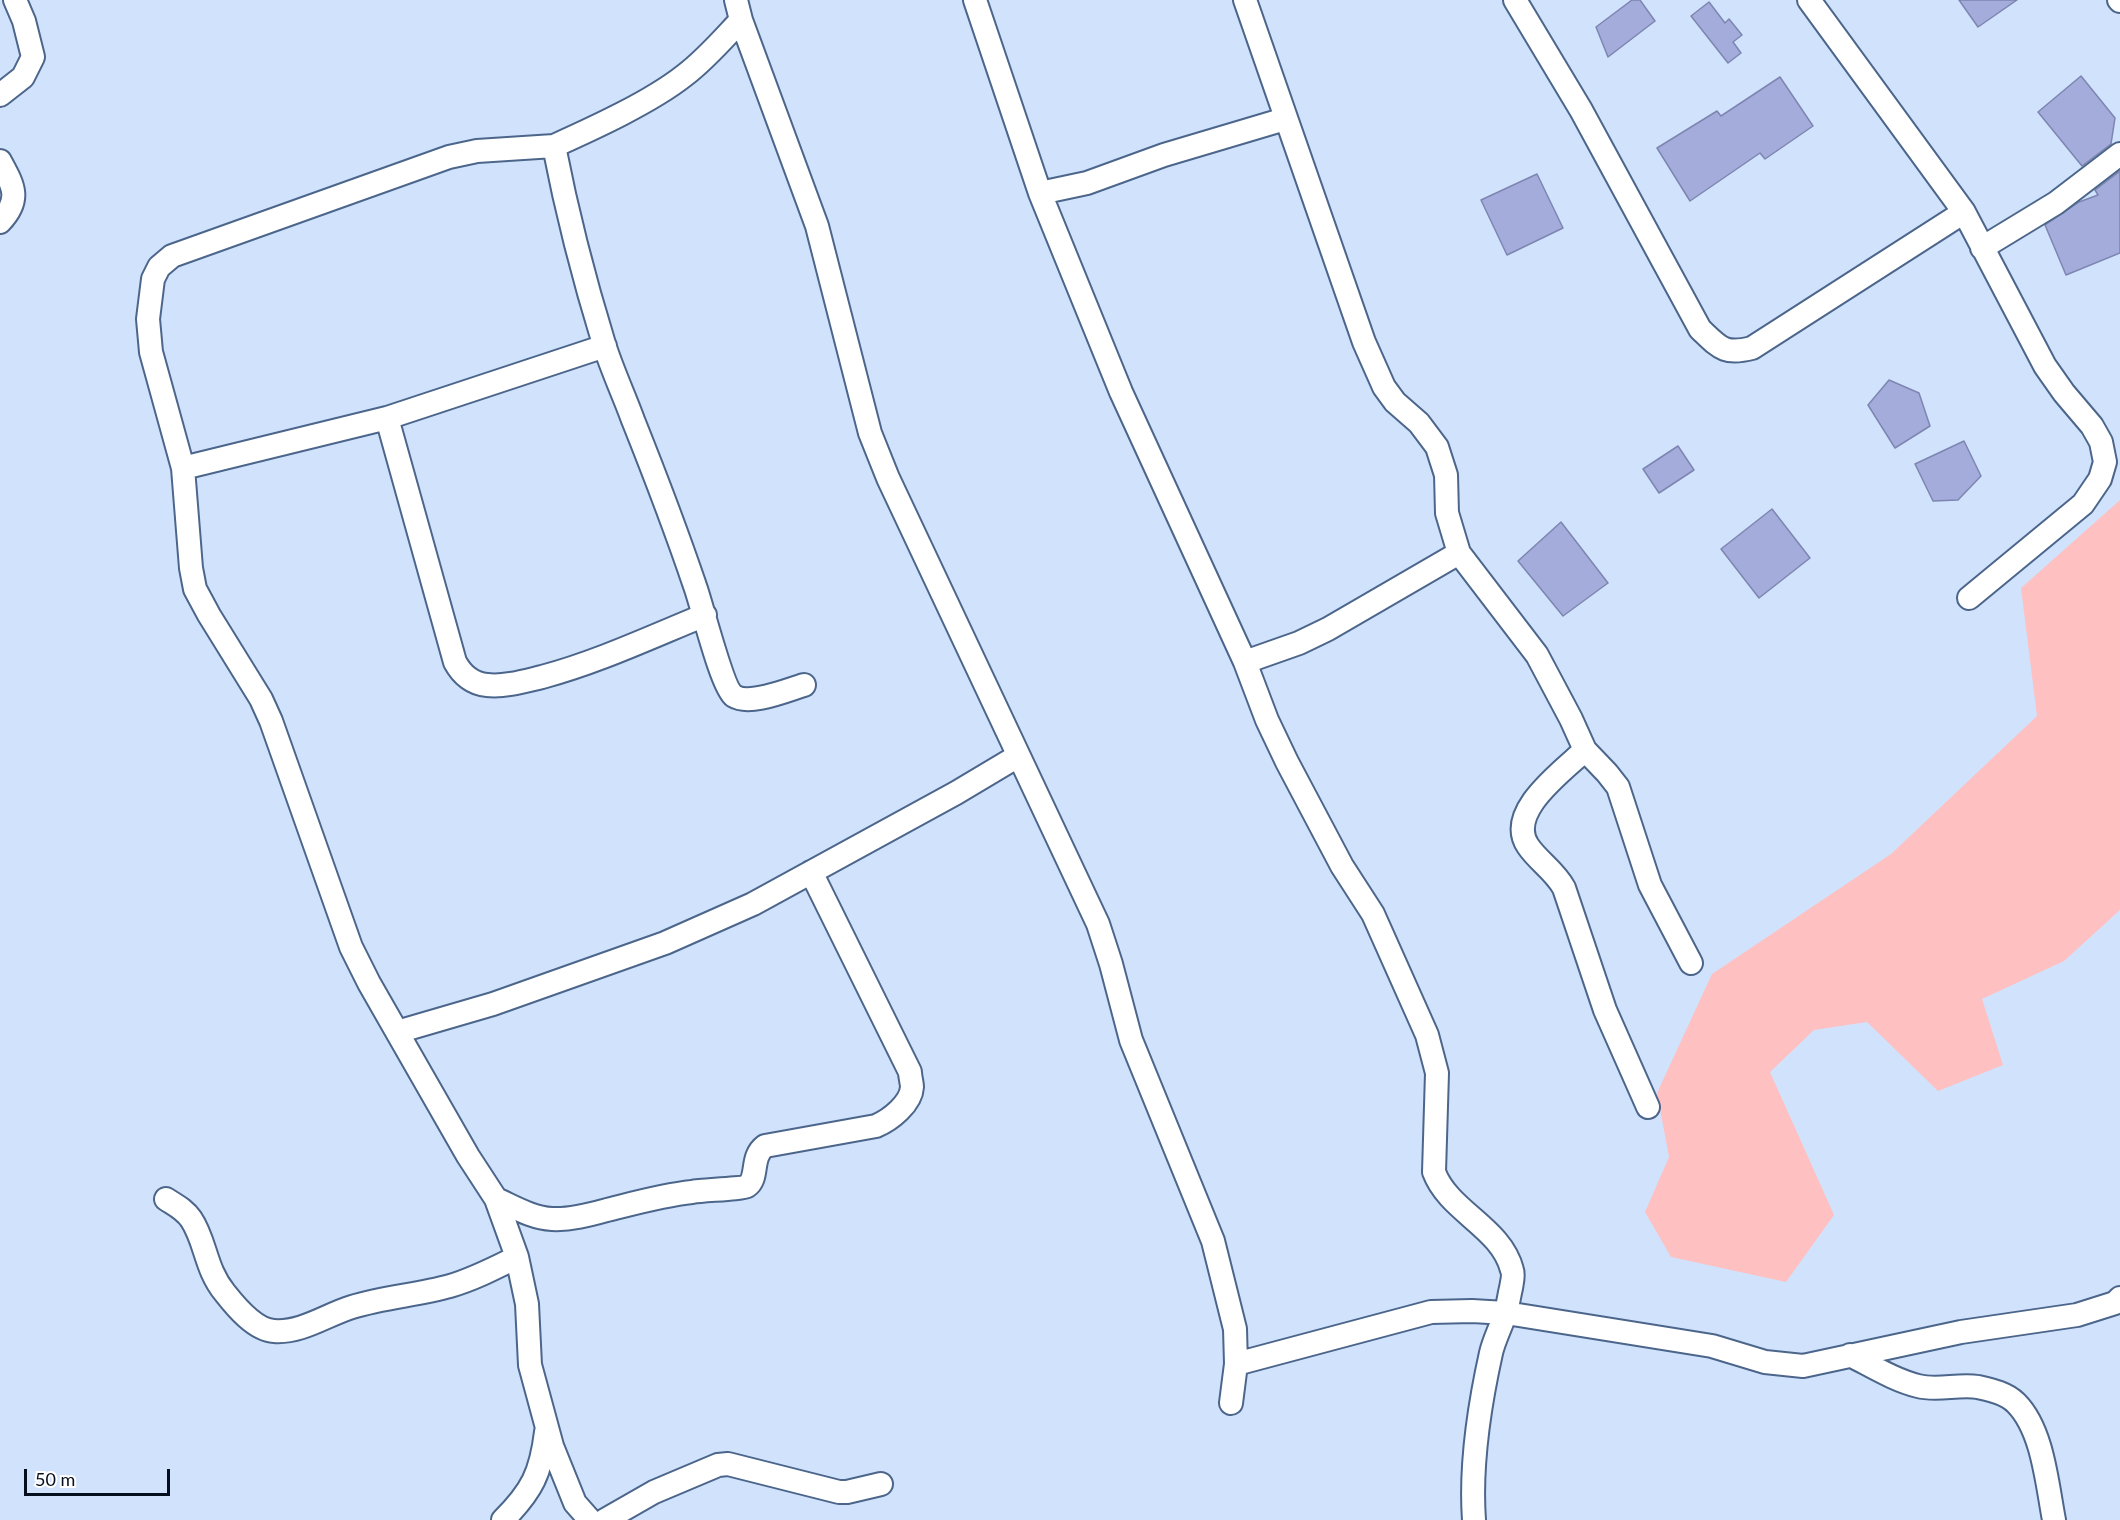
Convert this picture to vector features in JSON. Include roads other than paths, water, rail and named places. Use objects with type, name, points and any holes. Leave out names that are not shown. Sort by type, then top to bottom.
[{"type":"street","points":[[0,95],[23,77],[33,57],[24,21],[15,0]]},
{"type":"street","points":[[975,0],[1040,193],[1121,392],[1245,662],[1267,720],[1342,866],[1373,914],[1427,1035],[1437,1073],[1434,1172],[1438,1182],[1446,1193],[1491,1234],[1507,1252],[1513,1273],[1506,1313],[1492,1349],[1480,1404],[1472,1496],[1474,1520]]},
{"type":"street","points":[[1245,0],[1364,342],[1384,387],[1395,402],[1419,423],[1437,447],[1446,475],[1447,513],[1459,553],[1537,656],[1571,718],[1585,750],[1618,787],[1650,885],[1691,963]]},
{"type":"street","points":[[1515,0],[1581,110],[1700,329],[1719,347],[1737,352],[1752,348],[1964,212]]},
{"type":"street","points":[[1810,0],[1964,212],[2045,366],[2092,426],[2101,442],[2105,462],[2100,478],[2083,504],[1969,598]]},
{"type":"street","points":[[590,1520],[575,1503],[552,1446],[530,1365],[527,1304],[517,1257],[496,1199],[468,1156],[369,983],[351,947],[271,721],[261,699],[195,589],[191,567],[183,468],[151,352],[148,319],[153,279],[159,267],[172,256],[449,157],[477,151],[554,146],[642,102],[684,76],[710,53],[738,10]]},
{"type":"street","points":[[738,10],[817,226],[870,433],[888,478],[1098,924],[1131,1040],[1213,1241],[1235,1329],[1236,1364],[1231,1403]]},
{"type":"street","points":[[1040,193],[1087,183],[1164,155],[1285,119]]},
{"type":"street","points":[[554,146],[563,194],[605,346],[679,538],[728,690],[733,696],[741,699],[755,699],[804,685]]},
{"type":"street","points":[[1982,248],[2056,203],[2120,154]]},
{"type":"street","points":[[0,160],[13,186],[14,201],[8,214],[0,222]]},
{"type":"street","points":[[183,468],[387,418],[605,346]]},
{"type":"street","points":[[387,418],[456,662],[460,672],[467,677],[487,685],[519,682],[572,669],[705,615]]},
{"type":"street","points":[[1245,662],[1299,643],[1328,629],[1459,553]]},
{"type":"street","points":[[1585,750],[1537,796],[1524,820],[1522,831],[1529,847],[1557,875],[1564,888],[1605,1010],[1648,1107]]},
{"type":"street","points":[[397,1032],[493,1004],[665,943],[753,904],[956,793],[1018,756]]},
{"type":"street","points":[[496,1199],[534,1216],[553,1219],[579,1217],[673,1194],[747,1187],[752,1181],[759,1150],[765,1146],[876,1126],[888,1120],[908,1100],[912,1089],[910,1072],[811,872]]},
{"type":"street","points":[[166,1199],[182,1209],[191,1219],[211,1271],[229,1298],[256,1324],[275,1332],[302,1328],[359,1305],[449,1286],[479,1276],[517,1257]]},
{"type":"street","points":[[1236,1364],[1431,1312],[1472,1311],[1506,1313],[1712,1346],[1765,1362],[1803,1366],[1961,1332],[2077,1315],[2115,1303],[2120,1298]]},
{"type":"street","points":[[1850,1355],[1905,1382],[1921,1387],[1975,1387],[1995,1391],[2015,1402],[2027,1418],[2037,1440],[2054,1520]]},
{"type":"street","points":[[503,1520],[535,1481],[544,1453],[547,1428]]},
{"type":"street","points":[[605,1520],[654,1492],[718,1465],[728,1464],[838,1492],[881,1484]]}]
